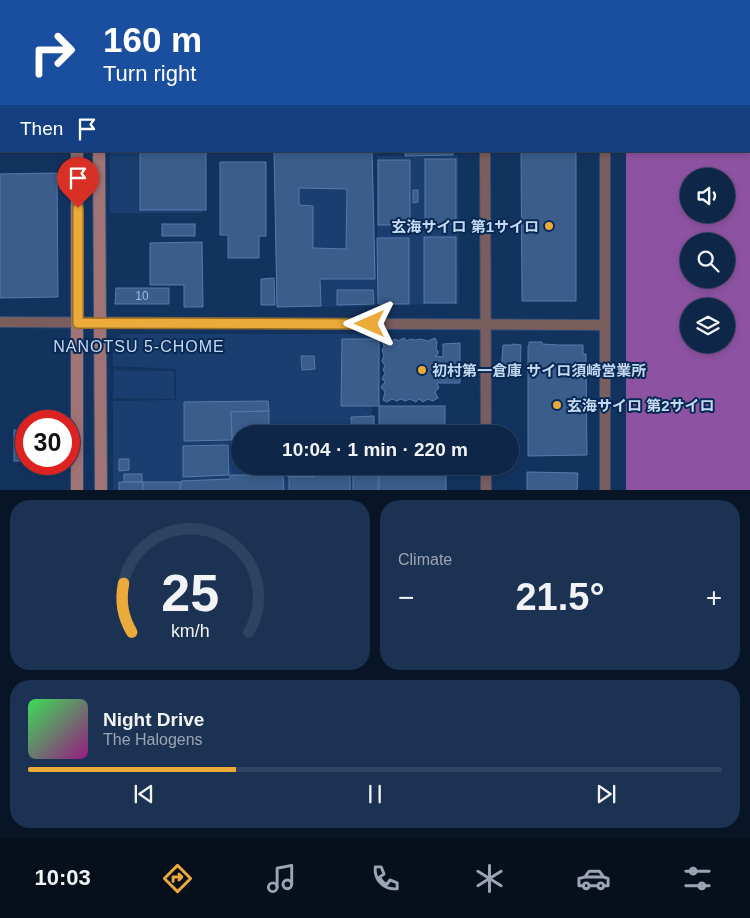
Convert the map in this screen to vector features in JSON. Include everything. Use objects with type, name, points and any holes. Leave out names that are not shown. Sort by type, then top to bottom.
[{"type":"street","points":[[77,490],[78,152]]},
{"type":"street","points":[[99,152],[101,490]]},
{"type":"street","points":[[485,152],[486,425]]},
{"type":"street","points":[[605,152],[605,490]]},
{"type":"street","points":[[0,322],[605,325]]},
{"type":"street","points":[[486,475],[486,490]]},
{"type":"shaded area","points":[[110,152],[201,152],[202,213],[110,213]]},
{"type":"shaded area","points":[[279,152],[373,152],[377,306],[276,307]]},
{"type":"shaded area","points":[[626,152],[750,152],[750,490],[626,490]]},
{"type":"shaded area","points":[[458,155],[459,304],[378,305],[377,156]]},
{"type":"shaded area","points":[[120,334],[372,334],[372,425],[231,425],[231,475],[372,475],[373,490],[113,490],[113,401],[176,400],[176,369],[113,366],[113,342]]},
{"type":"shaded area","points":[[114,370],[174,371],[174,399],[113,398]]},
{"type":"building","points":[[140,152],[206,152],[206,210],[140,210]]},
{"type":"building","points":[[274,152],[372,152],[375,279],[320,279],[321,306],[277,307]],"holes":[[[299,188],[347,189],[346,249],[313,248],[313,206],[299,205]]]},
{"type":"building","points":[[405,152],[453,152],[453,155],[405,156]]},
{"type":"building","name":"玄海サイロ 第1サイロ","points":[[521,152],[576,152],[576,301],[522,301]]},
{"type":"building","points":[[425,159],[456,159],[456,224],[425,224]]},
{"type":"building","points":[[378,160],[410,160],[410,225],[378,225]]},
{"type":"building","points":[[220,162],[266,162],[266,236],[259,236],[259,258],[228,258],[228,235],[220,235]]},
{"type":"building","points":[[57,173],[58,297],[0,298],[0,174]]},
{"type":"building","points":[[413,190],[418,190],[418,202],[413,203]]},
{"type":"building","points":[[162,224],[195,224],[195,236],[162,236]]},
{"type":"building","points":[[424,237],[456,237],[456,303],[424,303]]},
{"type":"building","points":[[377,238],[409,238],[409,304],[378,304]]},
{"type":"building","points":[[202,242],[203,307],[184,307],[184,285],[150,285],[150,243]]},
{"type":"building","points":[[274,278],[275,305],[261,305],[261,279]]},
{"type":"building","points":[[116,288],[169,288],[169,304],[115,304]]},
{"type":"building","points":[[337,290],[373,290],[374,304],[337,305]]},
{"type":"building","name":"初村第一倉庫 サイロ須崎営業所","points":[[404,338],[407,341],[410,339],[420,339],[428,341],[435,338],[438,354],[435,356],[443,357],[443,344],[460,343],[460,383],[437,383],[439,388],[435,392],[438,398],[433,401],[428,399],[423,402],[419,399],[416,402],[410,399],[397,401],[392,399],[387,402],[383,400],[385,392],[381,387],[385,382],[382,379],[385,373],[383,370],[385,366],[382,361],[384,355],[382,350],[384,347],[383,342],[386,339],[391,341],[396,339],[398,341]]},
{"type":"building","points":[[342,339],[379,339],[379,406],[341,406]]},
{"type":"building","name":"玄海サイロ 第2サイロ","points":[[529,342],[583,345],[583,354],[586,354],[587,455],[528,456]]},
{"type":"building","points":[[503,345],[521,345],[520,376],[501,373]]},
{"type":"building","points":[[301,356],[314,356],[315,369],[302,370]]},
{"type":"building","points":[[268,401],[269,411],[231,412],[231,440],[184,441],[184,402]]},
{"type":"building","points":[[379,406],[445,406],[445,425],[379,425]]},
{"type":"building","points":[[269,411],[269,425],[232,425],[231,412]]},
{"type":"building","points":[[374,416],[374,425],[351,425],[351,417]]},
{"type":"building","points":[[14,430],[15,430],[15,461]]},
{"type":"building","points":[[228,445],[229,475],[183,477],[183,446]]},
{"type":"building","points":[[119,459],[129,459],[129,470],[119,471]]},
{"type":"building","points":[[527,472],[578,473],[577,490],[527,490]]},
{"type":"building","points":[[124,474],[142,474],[142,482],[124,482]]},
{"type":"building","points":[[230,475],[283,475],[284,490],[181,490],[181,481],[230,479]]},
{"type":"building","points":[[314,475],[314,477],[289,477],[287,476]]},
{"type":"building","points":[[350,475],[350,490],[289,490],[289,477]]},
{"type":"building","points":[[353,475],[378,475],[378,490],[353,490]]},
{"type":"building","points":[[379,475],[446,475],[446,490],[379,490]]},
{"type":"building","points":[[119,482],[143,482],[143,490],[119,490]]},
{"type":"building","points":[[143,482],[180,482],[180,490],[143,490]]},
{"type":"place","name":"玄海サイロ 第1サイロ","points":[[549,226]]},
{"type":"place","name":"初村第一倉庫 サイロ須崎営業所","points":[[422,370]]},
{"type":"place","name":"玄海サイロ 第2サイロ","points":[[557,405]]},
{"type":"district","name":"NANOTSU 5-CHOME","points":[[139,346]]},
{"type":"route","points":[[78,208],[78,323],[370,324]]}]
